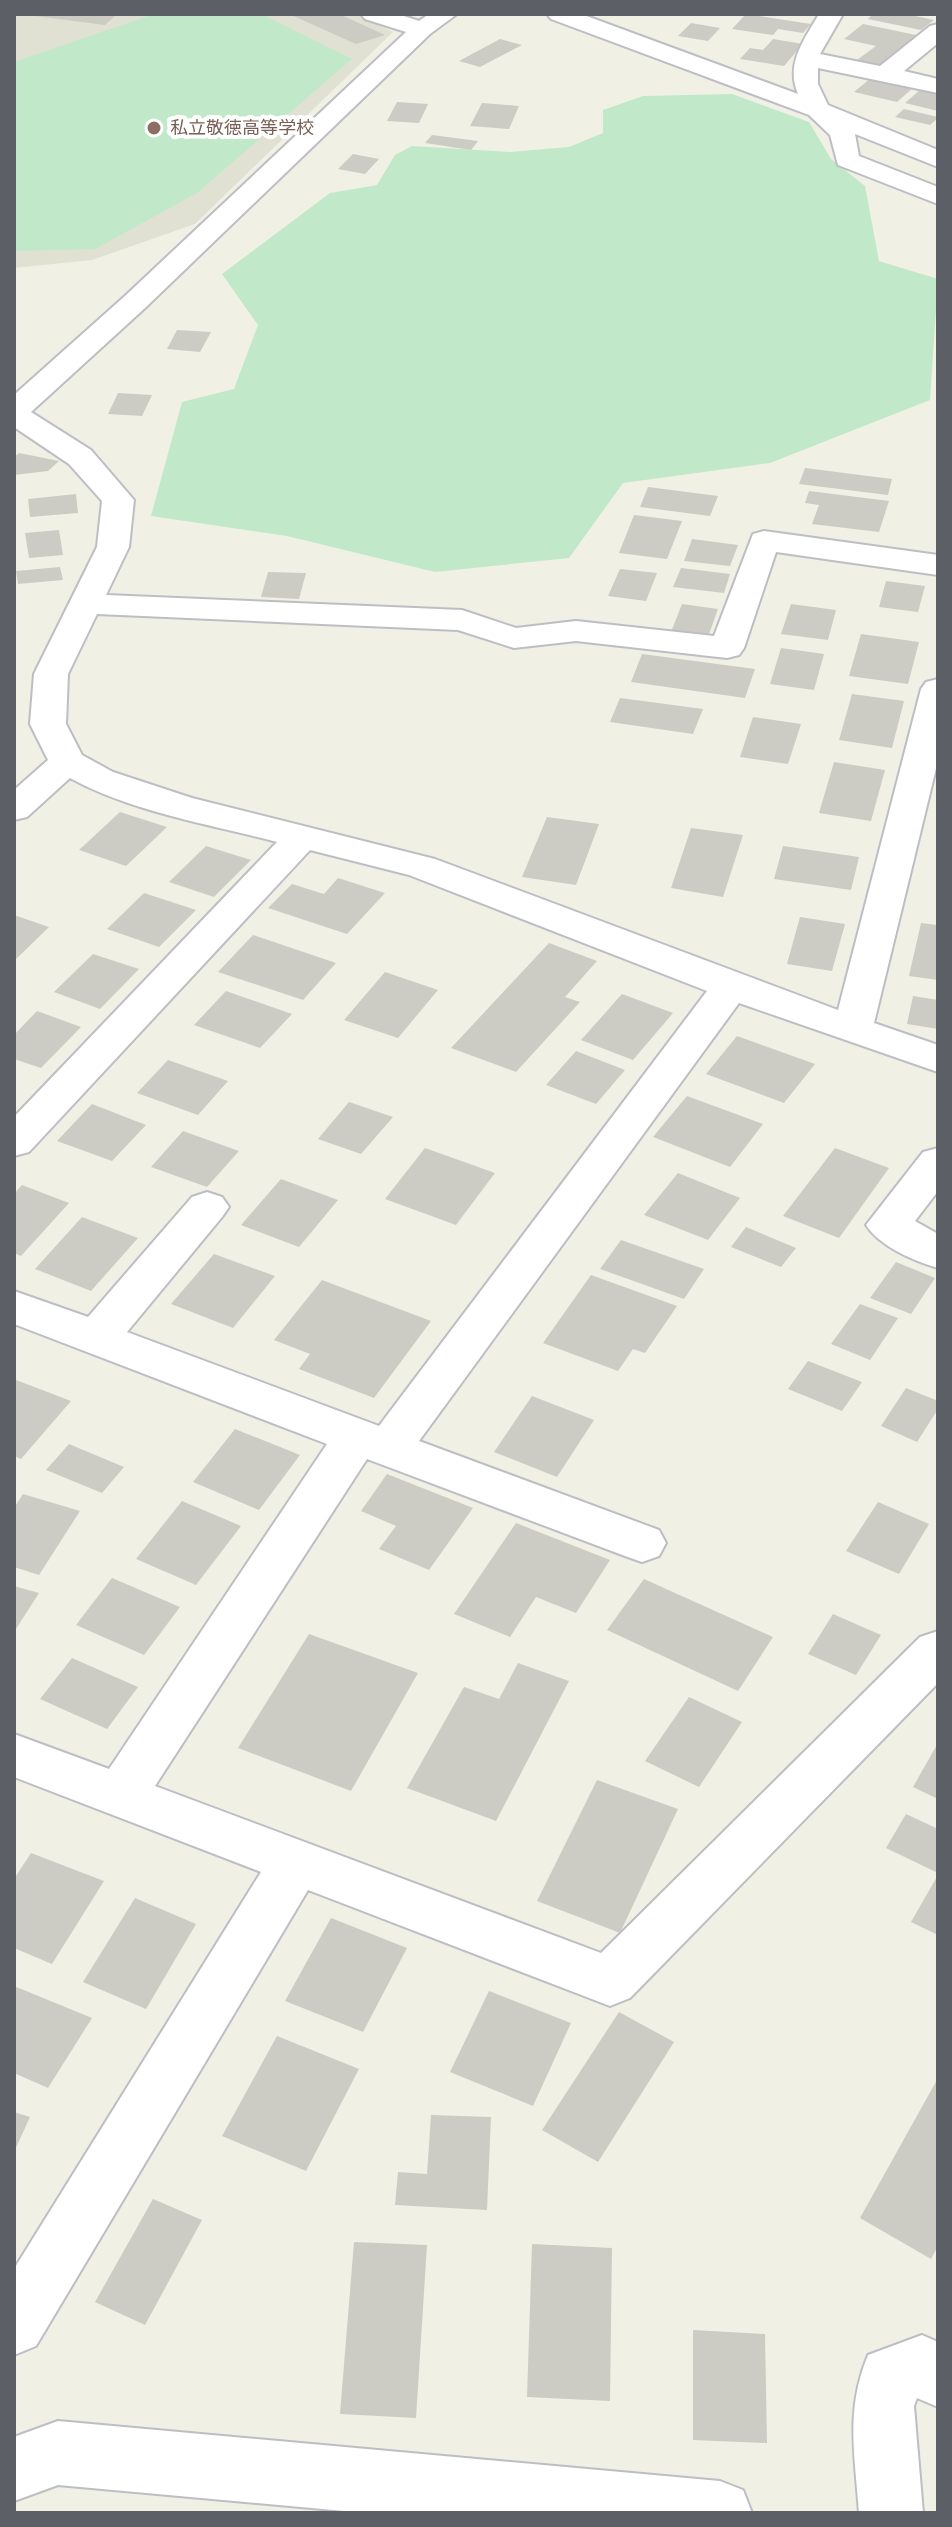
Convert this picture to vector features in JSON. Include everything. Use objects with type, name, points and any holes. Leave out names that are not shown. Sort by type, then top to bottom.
[{"type":"street","points":[[373,14],[422,29]]},
{"type":"street","points":[[445,14],[422,29],[14,413],[80,457],[118,500],[113,547],[51,674],[48,724],[67,762],[100,780],[179,806],[422,867],[731,986],[938,1059]]},
{"type":"street","points":[[831,14],[806,58],[806,84],[818,110],[842,133],[847,160],[938,196]]},
{"type":"street","points":[[570,15],[938,159]]},
{"type":"street","points":[[885,75],[938,31]]},
{"type":"street","points":[[806,58],[938,86]]},
{"type":"street","points":[[86,604],[462,620],[514,638],[576,631],[727,648],[764,541],[938,565]]},
{"type":"street","points":[[853,1028],[938,689]]},
{"type":"street","points":[[14,809],[67,762]]},
{"type":"street","points":[[14,1142],[302,837]]},
{"type":"street","points":[[120,1796],[372,1442],[731,986]]},
{"type":"street","points":[[938,1162],[888,1225],[938,1253]]},
{"type":"street","points":[[96,1338],[207,1207]]},
{"type":"street","points":[[14,1307],[642,1543]]},
{"type":"street","points":[[14,1755],[610,1981],[938,1651]]},
{"type":"street","points":[[14,2325],[295,1864]]},
{"type":"street","points":[[891,2513],[883,2406],[890,2377],[922,2366],[938,2376]]},
{"type":"street","points":[[14,2469],[58,2453],[720,2513]]},
{"type":"shaded area","name":"私立敬徳高等学校","points":[[14,14],[355,14],[393,32],[195,224],[92,260],[14,268]]},
{"type":"green space","name":"私立敬徳高等学校","points":[[154,14],[261,14],[352,59],[197,193],[95,249],[14,251],[14,62]]},
{"type":"green space","points":[[732,94],[809,122],[831,159],[865,186],[879,261],[938,279],[930,400],[770,463],[623,483],[569,558],[435,572],[287,536],[151,516],[182,402],[234,389],[258,325],[222,274],[330,193],[377,185],[395,155],[412,146],[510,152],[569,147],[603,133],[603,110],[643,96]]},
{"type":"building","points":[[20,14],[117,14],[105,25]]},
{"type":"building","points":[[289,14],[339,14],[385,35],[356,44]]},
{"type":"building","points":[[746,14],[811,24],[803,33],[778,29],[773,35],[732,29]]},
{"type":"building","points":[[873,14],[906,14],[934,20],[921,30],[868,19]]},
{"type":"building","points":[[691,23],[720,28],[708,41],[678,36]]},
{"type":"building","points":[[863,24],[921,36],[884,66],[857,60],[876,46],[844,39]]},
{"type":"building","points":[[500,39],[522,45],[480,67],[459,61]]},
{"type":"building","points":[[773,39],[803,44],[784,66],[740,59],[750,48],[763,50]]},
{"type":"building","points":[[871,78],[914,87],[897,102],[854,92]]},
{"type":"building","points":[[920,90],[938,94],[938,111],[905,103]]},
{"type":"building","points":[[397,102],[428,104],[419,123],[387,121]]},
{"type":"building","points":[[482,103],[519,106],[509,129],[470,126]]},
{"type":"building","points":[[904,109],[938,118],[930,125],[895,117]]},
{"type":"building","points":[[432,135],[478,141],[471,150],[425,143]]},
{"type":"building","points":[[353,154],[379,159],[365,174],[338,169]]},
{"type":"building","points":[[177,330],[211,332],[200,352],[167,349]]},
{"type":"building","points":[[118,393],[152,395],[142,416],[108,414]]},
{"type":"building","points":[[19,453],[59,461],[48,471],[14,475],[14,457]]},
{"type":"building","points":[[805,468],[892,479],[888,495],[799,484]]},
{"type":"building","points":[[648,487],[718,496],[710,516],[640,507]]},
{"type":"building","points":[[809,491],[889,501],[879,532],[812,524],[819,505],[805,503]]},
{"type":"building","points":[[76,494],[78,513],[30,517],[28,499]]},
{"type":"building","points":[[634,515],[682,521],[667,559],[619,553]]},
{"type":"building","points":[[59,530],[63,555],[29,558],[25,533]]},
{"type":"building","points":[[692,539],[738,545],[730,566],[684,561]]},
{"type":"building","points":[[60,567],[63,580],[18,584],[16,571]]},
{"type":"building","points":[[681,568],[730,574],[724,593],[673,587]]},
{"type":"building","points":[[620,569],[657,573],[646,601],[608,596]]},
{"type":"building","points":[[268,572],[306,573],[299,599],[261,597]]},
{"type":"building","points":[[886,581],[925,586],[918,612],[879,607]]},
{"type":"building","points":[[682,604],[718,609],[708,637],[671,632]]},
{"type":"building","points":[[791,604],[836,610],[828,640],[781,634]]},
{"type":"building","points":[[861,634],[919,642],[908,684],[849,676]]},
{"type":"building","points":[[781,648],[824,654],[814,690],[770,684]]},
{"type":"building","points":[[642,654],[755,669],[745,698],[631,682]]},
{"type":"building","points":[[852,694],[904,701],[892,748],[839,740]]},
{"type":"building","points":[[620,698],[703,709],[693,734],[610,722]]},
{"type":"building","points":[[753,717],[801,724],[788,764],[740,757]]},
{"type":"building","points":[[834,762],[885,770],[871,821],[819,813]]},
{"type":"building","points":[[120,812],[167,827],[126,866],[79,850]]},
{"type":"building","points":[[547,817],[599,824],[576,885],[522,877]]},
{"type":"building","points":[[691,828],[743,835],[723,897],[671,888]]},
{"type":"building","points":[[206,846],[251,860],[214,897],[169,882]]},
{"type":"building","points":[[783,846],[859,857],[851,890],[774,879]]},
{"type":"building","points":[[338,878],[385,893],[347,934],[268,908],[292,884],[324,894]]},
{"type":"building","points":[[144,893],[196,910],[159,947],[107,929]]},
{"type":"building","points":[[14,915],[49,927],[14,961]]},
{"type":"building","points":[[800,917],[845,924],[832,971],[787,964]]},
{"type":"building","points":[[921,923],[938,925],[938,980],[909,976]]},
{"type":"building","points":[[253,935],[336,963],[303,1000],[218,972]]},
{"type":"building","points":[[549,943],[597,961],[565,997],[580,1002],[516,1072],[451,1048]]},
{"type":"building","points":[[93,954],[139,969],[100,1009],[54,992]]},
{"type":"building","points":[[385,972],[438,990],[398,1038],[344,1020]]},
{"type":"building","points":[[226,991],[292,1014],[260,1048],[194,1025]]},
{"type":"building","points":[[622,994],[673,1013],[633,1060],[581,1040]]},
{"type":"building","points":[[913,996],[938,1000],[938,1029],[907,1024]]},
{"type":"building","points":[[37,1011],[81,1027],[41,1068],[14,1059],[14,1035]]},
{"type":"building","points":[[737,1036],[815,1064],[784,1103],[706,1074]]},
{"type":"building","points":[[576,1051],[625,1070],[596,1104],[546,1085]]},
{"type":"building","points":[[168,1060],[228,1081],[198,1115],[137,1093]]},
{"type":"building","points":[[687,1096],[763,1124],[730,1167],[653,1137]]},
{"type":"building","points":[[349,1102],[393,1117],[361,1154],[318,1139]]},
{"type":"building","points":[[92,1104],[146,1125],[112,1161],[57,1141]]},
{"type":"building","points":[[183,1131],[239,1151],[207,1187],[151,1167]]},
{"type":"building","points":[[425,1148],[495,1173],[456,1225],[385,1199]]},
{"type":"building","points":[[835,1148],[889,1168],[839,1238],[783,1216]]},
{"type":"building","points":[[678,1173],[740,1198],[708,1240],[644,1215]]},
{"type":"building","points":[[281,1179],[338,1200],[299,1247],[241,1225]]},
{"type":"building","points":[[22,1185],[69,1203],[21,1256],[14,1253],[14,1194]]},
{"type":"building","points":[[82,1217],[138,1238],[91,1291],[35,1269]]},
{"type":"building","points":[[746,1227],[796,1248],[781,1267],[731,1247]]},
{"type":"building","points":[[621,1240],[704,1269],[684,1299],[600,1269]]},
{"type":"building","points":[[214,1254],[275,1276],[233,1328],[171,1304]]},
{"type":"building","points":[[896,1262],[935,1278],[911,1314],[870,1298]]},
{"type":"building","points":[[591,1275],[677,1306],[645,1353],[633,1349],[618,1371],[543,1343]]},
{"type":"building","points":[[322,1280],[431,1321],[374,1398],[299,1369],[310,1354],[274,1340]]},
{"type":"building","points":[[860,1304],[898,1318],[870,1360],[831,1344]]},
{"type":"building","points":[[808,1361],[862,1382],[842,1411],[788,1389]]},
{"type":"building","points":[[16,1380],[71,1401],[21,1459],[14,1456]]},
{"type":"building","points":[[906,1388],[938,1401],[938,1409],[917,1442],[881,1426]]},
{"type":"building","points":[[532,1396],[594,1420],[557,1477],[494,1452]]},
{"type":"building","points":[[235,1429],[300,1455],[259,1510],[193,1482]]},
{"type":"building","points":[[69,1444],[124,1467],[102,1493],[46,1470]]},
{"type":"building","points":[[387,1474],[473,1508],[429,1570],[379,1549],[396,1526],[361,1511]]},
{"type":"building","points":[[23,1494],[80,1511],[39,1575],[14,1567],[14,1508]]},
{"type":"building","points":[[182,1501],[241,1526],[196,1585],[136,1559]]},
{"type":"building","points":[[878,1502],[929,1524],[899,1574],[846,1551]]},
{"type":"building","points":[[516,1523],[610,1560],[576,1613],[536,1597],[510,1637],[454,1614]]},
{"type":"building","points":[[112,1578],[180,1607],[144,1655],[76,1625]]},
{"type":"building","points":[[644,1579],[773,1637],[738,1691],[607,1630]]},
{"type":"building","points":[[14,1586],[39,1593],[14,1632]]},
{"type":"building","points":[[833,1614],[881,1635],[856,1675],[808,1654]]},
{"type":"building","points":[[309,1634],[418,1673],[351,1791],[238,1748]]},
{"type":"building","points":[[72,1658],[138,1687],[107,1729],[40,1699]]},
{"type":"building","points":[[518,1663],[569,1681],[496,1821],[407,1788],[464,1687],[499,1699]]},
{"type":"building","points":[[689,1697],[742,1722],[699,1787],[645,1761]]},
{"type":"building","points":[[938,1743],[938,1799],[913,1787]]},
{"type":"building","points":[[597,1780],[678,1809],[620,1933],[537,1901]]},
{"type":"building","points":[[906,1814],[938,1829],[938,1873],[886,1848]]},
{"type":"building","points":[[31,1853],[104,1881],[52,1964],[14,1948],[14,1879]]},
{"type":"building","points":[[938,1875],[938,1935],[911,1922]]},
{"type":"building","points":[[135,1898],[196,1924],[146,2009],[83,1982]]},
{"type":"building","points":[[331,1918],[407,1948],[363,2032],[285,2001]]},
{"type":"building","points":[[14,1986],[92,2018],[48,2088],[14,2073]]},
{"type":"building","points":[[489,1991],[571,2023],[533,2106],[450,2072]]},
{"type":"building","points":[[619,2012],[674,2042],[598,2162],[542,2130]]},
{"type":"building","points":[[277,2036],[359,2069],[306,2171],[222,2136]]},
{"type":"building","points":[[938,2078],[938,2246],[931,2259],[860,2218]]},
{"type":"building","points":[[14,2112],[30,2117],[14,2152]]},
{"type":"building","points":[[431,2115],[491,2117],[487,2210],[395,2205],[398,2172],[427,2174]]},
{"type":"building","points":[[153,2199],[202,2220],[145,2325],[95,2302]]},
{"type":"building","points":[[354,2242],[427,2245],[416,2418],[340,2414]]},
{"type":"building","points":[[532,2244],[612,2248],[610,2401],[527,2397]]},
{"type":"building","points":[[693,2330],[765,2334],[767,2443],[693,2440]]},
{"type":"place","name":"私立敬徳高等学校","points":[[154,128]]}]
